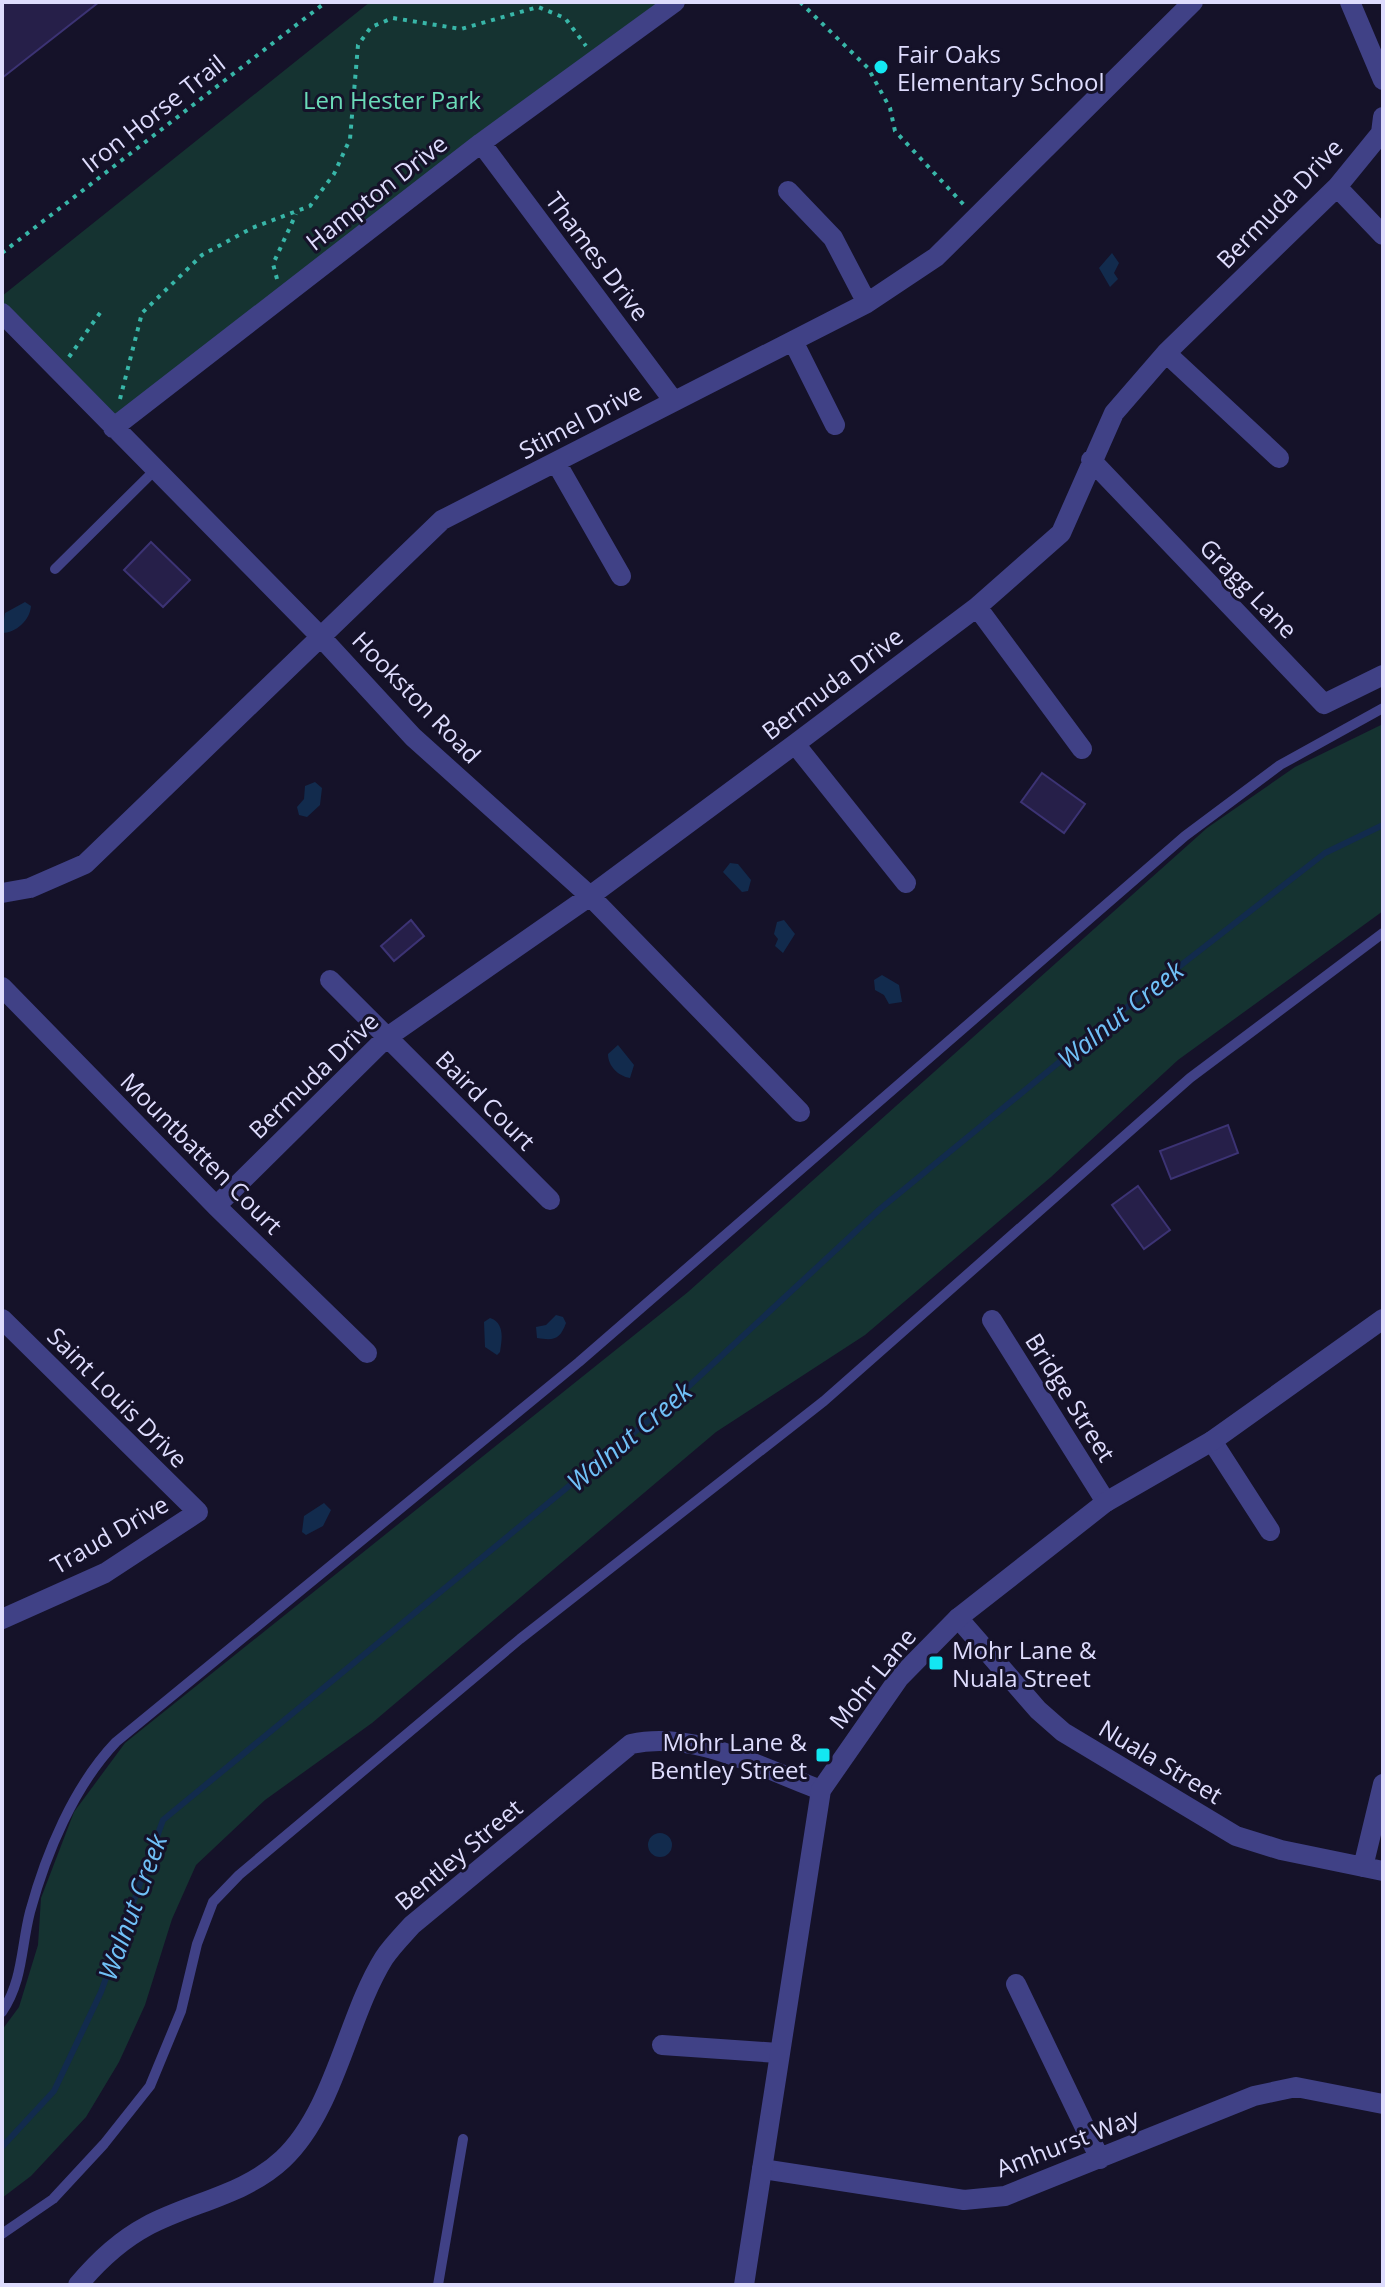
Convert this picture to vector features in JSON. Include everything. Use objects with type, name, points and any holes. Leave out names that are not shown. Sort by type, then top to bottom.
[{"type":"street","name":"Hampton Drive","points":[[113,428],[481,143],[675,2]]},
{"type":"street","name":"Stimel Drive","points":[[2,893],[30,888],[85,864],[319,635],[442,520],[557,464],[673,400],[867,303],[936,257],[1193,2]]},
{"type":"street","points":[[1350,2],[1383,80]]},
{"type":"street","name":"Bermuda Drive","points":[[216,1206],[386,1038],[590,896],[795,744],[977,607],[1061,533],[1114,413],[1166,353],[1337,187],[1381,133],[1383,117]]},
{"type":"street","name":"Thames Drive","points":[[481,143],[673,400]]},
{"type":"street","points":[[1337,187],[1383,235]]},
{"type":"street","points":[[788,191],[833,238],[867,303]]},
{"type":"street","name":"Hookston Road","points":[[2,313],[154,471],[319,635],[413,737],[590,896],[800,1112]]},
{"type":"street","points":[[793,341],[835,425]]},
{"type":"street","points":[[1166,353],[1279,458]]},
{"type":"street","name":"Gragg Lane","points":[[1091,460],[1324,704],[1383,675]]},
{"type":"street","points":[[557,464],[621,576]]},
{"type":"street","points":[[977,607],[1082,749]]},
{"type":"street","points":[[795,744],[906,883]]},
{"type":"street","name":"Baird Court","points":[[330,980],[550,1200]]},
{"type":"street","name":"Mountbatten Court","points":[[2,987],[216,1206],[367,1353]]},
{"type":"street","name":"Saint Louis Drive","points":[[2,1319],[198,1512]]},
{"type":"street","name":"Mohr Lane","points":[[744,2285],[821,1790],[899,1678],[958,1618],[1106,1502],[1212,1441],[1383,1319]]},
{"type":"street","name":"Bridge Street","points":[[992,1320],[1106,1502]]},
{"type":"street","points":[[1212,1441],[1270,1531]]},
{"type":"street","name":"Traud Drive","points":[[2,1619],[105,1573],[198,1512]]},
{"type":"street","name":"Nuala Street","points":[[958,1618],[1038,1710],[1063,1732],[1236,1836],[1281,1850],[1373,1869]]},
{"type":"street","name":"Bentley Street","points":[[78,2285],[129,2237],[148,2225],[252,2183],[284,2158],[306,2130],[384,1958],[402,1936],[631,1744],[658,1738],[687,1741],[821,1790]]},
{"type":"street","points":[[1373,1869],[1383,1784]]},
{"type":"street","points":[[1016,1984],[1100,2159]]},
{"type":"street","points":[[662,2045],[778,2053]]},
{"type":"street","name":"Amhurst Way","points":[[762,2169],[964,2200],[1005,2196],[1254,2096],[1296,2087],[1383,2104]]},
{"type":"lane","points":[[55,569],[154,471]]},
{"type":"lane","points":[[2,2012],[18,1981],[29,1915],[40,1879],[82,1785],[116,1742],[579,1362],[1185,836],[1280,765],[1383,708]]},
{"type":"lane","points":[[2,2234],[53,2199],[104,2144],[150,2086],[181,2011],[197,1944],[213,1902],[239,1875],[520,1639],[824,1401],[1190,1078],[1383,933]]},
{"type":"lane","points":[[438,2285],[463,2139]]},
{"type":"path","name":"Iron Horse Trail","points":[[2,253],[326,2]]},
{"type":"path","points":[[800,2],[868,68],[890,108],[895,131],[976,218]]},
{"type":"path","points":[[113,428],[142,313],[202,255],[252,228],[310,206],[334,174],[350,139],[358,45],[371,27],[393,18],[461,29],[538,7],[565,18],[597,60]]},
{"type":"path","points":[[284,296],[273,264],[297,212]]},
{"type":"path","points":[[57,370],[102,310]]},
{"type":"green space","name":"Len Hester Park","points":[[370,2],[676,2],[113,428],[2,313],[2,296]]},
{"type":"green space","points":[[1383,724],[1383,911],[1178,1060],[1051,1177],[865,1335],[716,1432],[372,1723],[265,1800],[196,1865],[172,1919],[145,2005],[119,2062],[86,2117],[31,2176],[2,2198],[2,2030],[19,2007],[38,1945],[41,1898],[74,1812],[125,1743],[688,1292],[1207,828],[1295,767]]},
{"type":"water","points":[[1112,253],[1119,263],[1114,273],[1118,279],[1110,287],[1099,268]]},
{"type":"water","points":[[25,602],[31,606],[25,621],[12,631],[2,633],[5,613]]},
{"type":"water","points":[[315,782],[322,788],[320,805],[307,817],[299,815],[297,807],[304,799],[305,786]]},
{"type":"water","points":[[730,863],[738,864],[751,880],[748,891],[742,892],[723,872]]},
{"type":"water","points":[[784,920],[795,934],[783,953],[775,946],[778,939],[774,934],[777,922]]},
{"type":"water","points":[[882,975],[899,985],[902,1002],[889,1004],[884,995],[875,990],[874,980]]},
{"type":"water","points":[[618,1045],[634,1065],[630,1078],[618,1073],[610,1063],[608,1054]]},
{"type":"water","points":[[556,1315],[563,1317],[566,1323],[561,1333],[553,1339],[537,1338],[536,1327],[546,1325]]},
{"type":"water","points":[[490,1318],[495,1320],[501,1332],[500,1352],[497,1355],[485,1347],[484,1322]]},
{"type":"water","points":[[324,1503],[331,1510],[323,1526],[306,1535],[302,1532],[304,1516]]},
{"type":"water","points":[[660,1833],[669,1836],[672,1845],[669,1854],[660,1857],[651,1854],[648,1845],[651,1836]]},
{"type":"building","points":[[2,2],[99,2],[2,78]]},
{"type":"building","points":[[151,542],[190,580],[163,607],[124,570]]},
{"type":"building","points":[[1042,773],[1085,804],[1064,833],[1021,802]]},
{"type":"building","points":[[411,920],[424,936],[394,961],[381,946]]},
{"type":"building","points":[[1228,1125],[1238,1153],[1171,1179],[1160,1151]]},
{"type":"building","points":[[1138,1186],[1170,1230],[1144,1249],[1112,1205]]},
{"type":"waterway","name":"Walnut Creek","points":[[2,2147],[54,2091],[101,1992],[163,1820],[676,1398],[880,1209],[1113,1018],[1325,853],[1383,825]]},
{"type":"place","name":"Fair Oaks Elementary School","points":[[881,67]]},
{"type":"place","name":"Mohr Lane & Nuala Street","points":[[936,1663]]},
{"type":"place","name":"Mohr Lane & Bentley Street","points":[[823,1755]]}]
